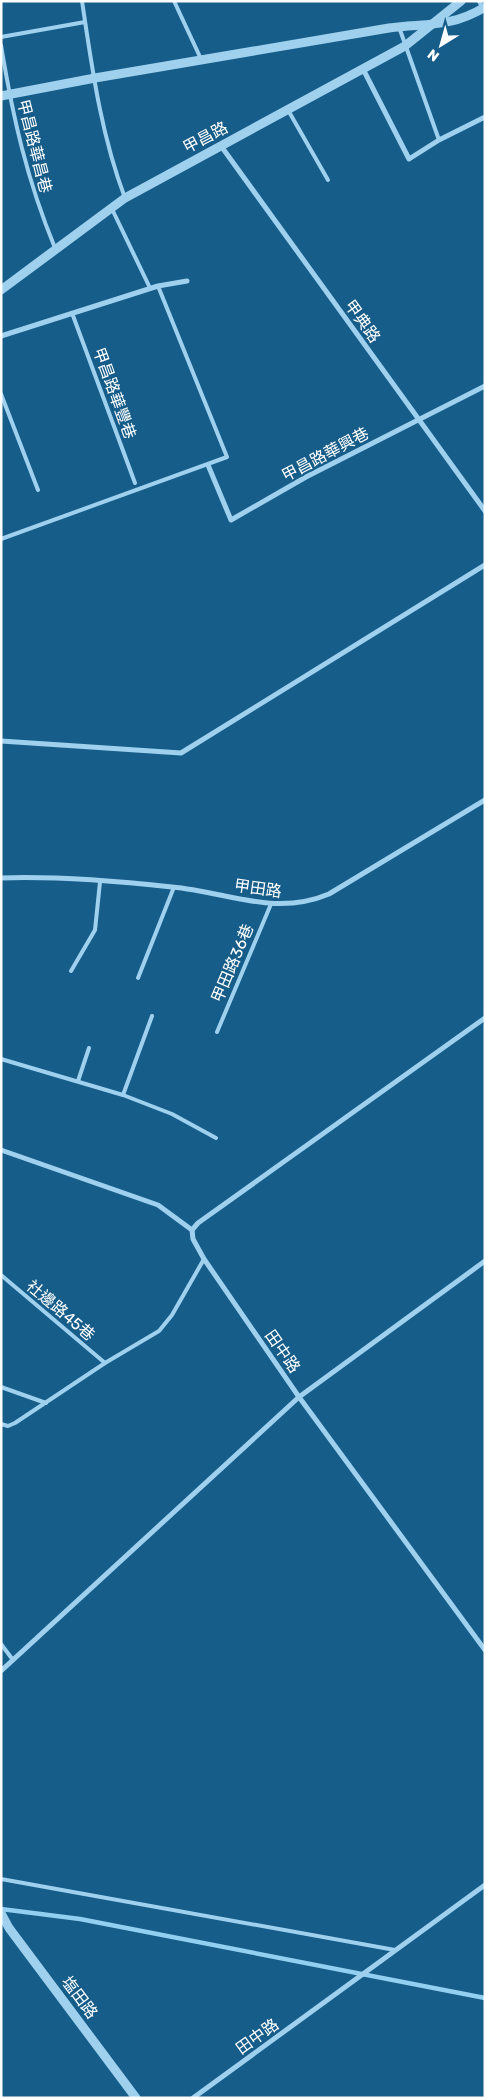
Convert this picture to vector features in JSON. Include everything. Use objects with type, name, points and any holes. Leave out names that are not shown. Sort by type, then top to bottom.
[{"type":"street","name":"甲昌路","points":[[1,290],[125,198],[405,46],[433,26],[460,1]]},
{"type":"street","name":"甲昌路","points":[[433,26],[466,18],[482,6]]},
{"type":"street","points":[[5,96],[200,59],[399,27],[433,26]]},
{"type":"street","points":[[363,69],[409,159],[440,140],[485,117]]},
{"type":"street","name":"甲典路","points":[[221,146],[485,511]]},
{"type":"street","points":[[1,336],[150,288],[187,281]]},
{"type":"street","name":"甲昌路華興巷","points":[[208,465],[231,520],[306,477],[485,386]]},
{"type":"street","points":[[1,741],[181,753],[485,565]]},
{"type":"street","name":"甲田路","points":[[1,878],[174,887],[271,904],[293,905],[312,902],[329,894],[485,800]]},
{"type":"street","points":[[1,1150],[158,1205],[192,1230],[206,1218],[485,1018]]},
{"type":"street","name":"田中路","points":[[192,1230],[193,1239],[204,1259],[299,1397],[485,1650]]},
{"type":"street","points":[[1,1671],[299,1397],[485,1261]]},
{"type":"street","points":[[395,1950],[485,1885]]},
{"type":"street","name":"塩田路","points":[[2,1914],[5,1927],[136,2098]]},
{"type":"street","name":"田中路","points":[[193,2098],[395,1950]]},
{"type":"lane","points":[[82,1],[102,127],[112,164],[125,198]]},
{"type":"lane","points":[[174,1],[200,59]]},
{"type":"lane","points":[[1,36],[85,22]]},
{"type":"lane","points":[[399,27],[440,140]]},
{"type":"lane","name":"甲昌路華昌巷","points":[[1,45],[5,96],[33,193],[56,250]]},
{"type":"lane","points":[[288,110],[328,180]]},
{"type":"lane","points":[[112,208],[150,288]]},
{"type":"lane","points":[[1,539],[227,457],[158,286]]},
{"type":"lane","name":"甲昌路華豐巷","points":[[72,313],[135,483]]},
{"type":"lane","points":[[1,394],[38,490]]},
{"type":"lane","points":[[71,971],[95,930],[100,882]]},
{"type":"lane","points":[[138,978],[174,887]]},
{"type":"lane","name":"甲田路36巷","points":[[217,1032],[271,904]]},
{"type":"lane","points":[[123,1095],[152,1016]]},
{"type":"lane","points":[[78,1081],[89,1048]]},
{"type":"lane","points":[[1,1059],[123,1095],[172,1114],[216,1138]]},
{"type":"lane","points":[[1,1424],[11,1426],[105,1363],[160,1331],[172,1315],[204,1259]]},
{"type":"lane","name":"社邊路45巷","points":[[1,1275],[105,1363]]},
{"type":"lane","points":[[1,1387],[46,1403]]},
{"type":"lane","points":[[1,1644],[14,1660]]},
{"type":"lane","points":[[1,1879],[395,1950]]},
{"type":"waterway","points":[[1,1909],[80,1919],[485,1998]]}]
